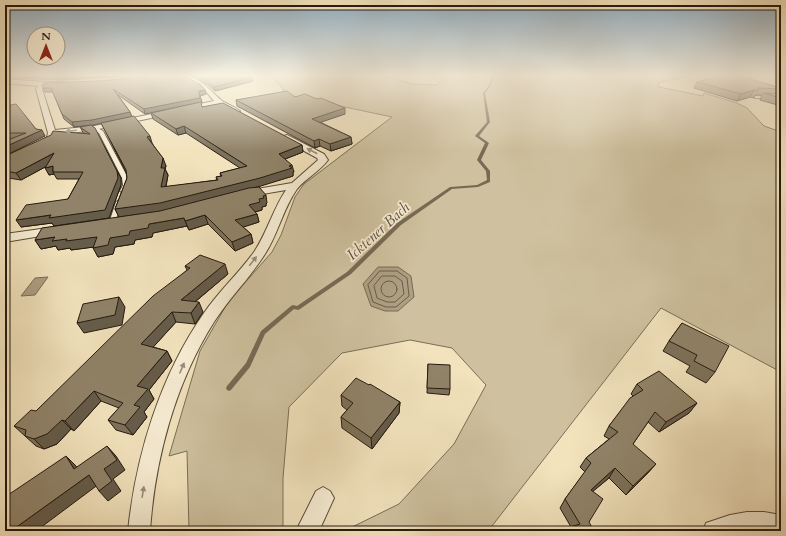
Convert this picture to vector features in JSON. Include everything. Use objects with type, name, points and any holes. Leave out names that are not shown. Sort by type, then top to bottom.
[{"type":"street","points":[[38,145],[51,138],[52,133],[43,101]]},
{"type":"street","points":[[52,133],[94,128],[219,102],[246,117]]},
{"type":"street","points":[[139,531],[143,490],[152,453],[169,398],[192,345],[209,317],[264,247],[275,226],[285,199],[294,186],[322,160],[321,156],[280,134]]},
{"type":"street","points":[[236,196],[251,192],[294,186]]},
{"type":"street","points":[[109,224],[127,221]]},
{"type":"street","points":[[5,238],[66,229]]},
{"type":"street","points":[[307,531],[323,498]]},
{"type":"street","points":[[714,531],[737,524],[773,524],[781,526]]},
{"type":"lane","points":[[94,128],[101,132],[125,178],[126,185],[109,224]]},
{"type":"shaded area","points":[[316,101],[730,101],[747,108],[764,126],[781,132],[781,372],[661,308],[492,526],[491,531],[344,531],[399,504],[454,444],[486,385],[452,348],[410,340],[342,353],[289,407],[283,478],[283,531],[189,531],[187,451],[169,456],[200,351],[228,302],[272,252],[281,235],[295,197],[304,184],[392,117]]},
{"type":"water","points":[[378,267],[398,267],[411,276],[414,297],[398,311],[385,311],[371,306],[363,284]]},
{"type":"water","points":[[48,277],[35,295],[21,296],[35,278]]},
{"type":"building","points":[[57,101],[122,101],[130,112],[92,120],[72,122],[62,114]]},
{"type":"building","points":[[132,101],[185,101],[144,109]]},
{"type":"building","points":[[238,101],[328,101],[345,108],[312,119],[351,137],[330,144],[319,139],[314,141]]},
{"type":"building","points":[[201,102],[202,107],[223,103],[302,145],[279,154],[292,165],[289,166],[292,168],[260,178],[160,203],[115,209],[127,178],[126,170],[101,123],[134,116],[150,136],[147,137],[163,158],[161,168],[165,168],[161,187],[218,180],[216,177],[222,176],[220,173],[247,166],[184,126],[176,129],[151,113]]},
{"type":"building","points":[[16,104],[36,129],[42,130],[5,147],[5,141],[26,133],[5,133],[5,106]]},
{"type":"building","points":[[91,125],[95,128],[117,171],[118,178],[105,210],[49,218],[51,215],[16,220],[26,205],[68,199],[83,172],[53,172],[53,166],[45,168],[54,153],[16,173],[5,171],[5,156],[51,135],[53,131],[90,134],[80,127]]},
{"type":"building","points":[[259,187],[266,195],[263,196],[264,198],[259,199],[260,202],[249,205],[257,214],[235,220],[251,234],[232,242],[205,215],[185,221],[184,218],[149,224],[148,228],[130,231],[129,235],[110,238],[108,245],[93,248],[97,237],[66,241],[67,239],[52,241],[55,237],[35,240],[42,228],[160,211],[249,188]]},
{"type":"building","points":[[200,255],[225,264],[181,300],[199,302],[191,313],[172,312],[141,344],[167,351],[137,386],[148,389],[134,405],[140,407],[125,425],[108,420],[123,403],[94,391],[65,421],[62,420],[47,434],[34,439],[25,436],[26,430],[14,426],[31,410],[36,411],[153,296],[190,268],[185,266]]},
{"type":"building","points":[[119,297],[115,315],[77,323],[83,304]]},
{"type":"building","points":[[682,323],[729,346],[715,372],[694,361],[697,355],[669,341]]},
{"type":"building","points":[[428,364],[450,365],[450,389],[427,388]]},
{"type":"building","points":[[659,371],[697,403],[666,422],[655,412],[633,444],[656,464],[633,486],[615,468],[591,490],[603,499],[589,522],[594,531],[558,531],[580,524],[565,499],[591,463],[586,458],[618,432],[609,426],[630,398],[643,390],[637,384]]},
{"type":"building","points":[[356,378],[369,385],[370,384],[400,402],[371,438],[341,417],[353,403],[341,395]]},
{"type":"building","points":[[107,446],[117,460],[104,469],[112,481],[99,491],[89,475],[11,531],[5,531],[5,497],[66,456],[74,469]]},
{"type":"waterway","name":"Icktener Bach","points":[[229,388],[248,365],[263,333],[293,307],[298,308],[349,273],[399,224],[451,188],[478,186],[489,181],[488,171],[479,160],[487,143],[477,136],[489,122],[485,101]]}]
